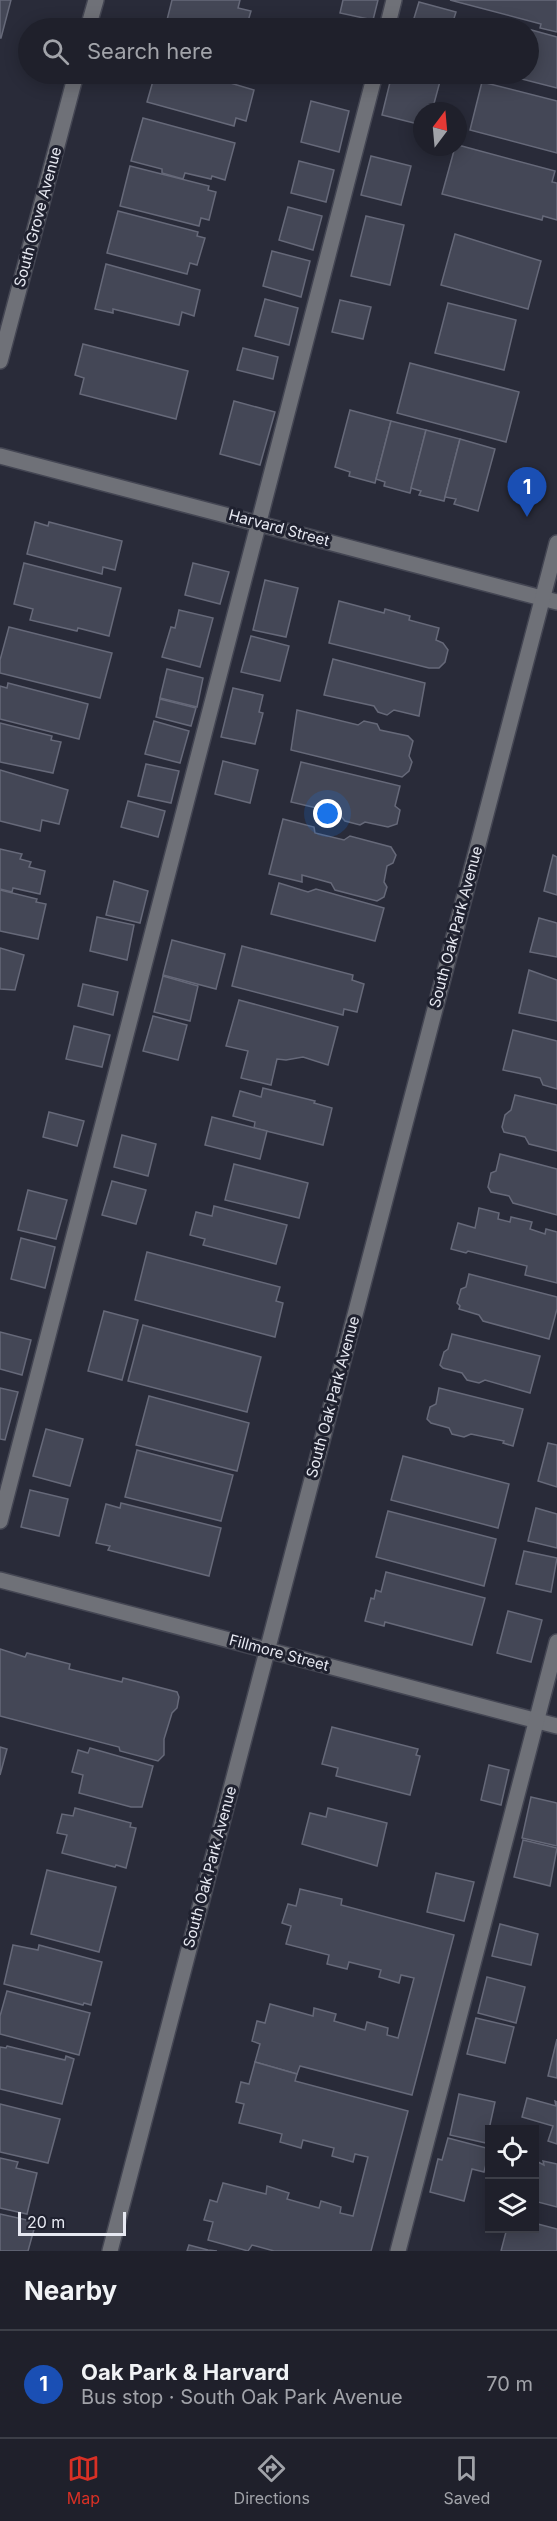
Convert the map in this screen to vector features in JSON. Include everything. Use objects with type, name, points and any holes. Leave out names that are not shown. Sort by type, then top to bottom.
[{"type":"street","points":[[91,18],[96,0]]},
{"type":"street","points":[[390,18],[394,0]]},
{"type":"street","name":"South Grove Avenue","points":[[0,361],[73,84]]},
{"type":"street","points":[[0,1521],[372,84]]},
{"type":"street","name":"Harvard Street","points":[[0,456],[550,600]]},
{"type":"street","name":"South Oak Park Avenue","points":[[110,2251],[267,1650],[550,600],[557,543]]},
{"type":"street","name":"Fillmore Street","points":[[0,1580],[557,1726]]},
{"type":"street","points":[[398,2251],[557,1642]]},
{"type":"building","points":[[0,0],[11,0],[1,38],[0,38]]},
{"type":"building","points":[[172,0],[240,0],[238,8],[251,11],[249,18],[168,18]]},
{"type":"building","points":[[343,0],[378,0],[374,18],[340,13]]},
{"type":"building","points":[[450,0],[557,0],[557,32],[540,28],[539,18],[518,18]]},
{"type":"building","points":[[419,2],[456,12],[454,18],[414,18]]},
{"type":"building","points":[[539,32],[557,37],[557,88],[539,83]]},
{"type":"building","points":[[152,84],[234,84],[254,90],[246,121],[236,118],[234,126],[147,102]]},
{"type":"building","points":[[390,84],[439,84],[434,102],[413,102],[413,123],[382,115]]},
{"type":"building","points":[[482,84],[490,84],[557,101],[557,153],[470,130]]},
{"type":"building","points":[[311,101],[349,111],[339,152],[301,142]]},
{"type":"building","points":[[143,118],[235,143],[225,180],[185,173],[183,179],[162,173],[162,169],[131,161]]},
{"type":"building","points":[[467,147],[555,171],[552,182],[557,183],[557,220],[543,216],[542,220],[442,194],[453,156],[467,156]]},
{"type":"building","points":[[371,156],[411,166],[401,205],[361,195]]},
{"type":"building","points":[[299,161],[334,170],[326,202],[291,193]]},
{"type":"building","points":[[130,166],[209,186],[208,190],[216,192],[209,220],[201,218],[199,226],[120,206]]},
{"type":"building","points":[[288,207],[322,216],[313,250],[279,240]]},
{"type":"building","points":[[118,211],[198,232],[197,236],[205,238],[197,265],[190,263],[187,274],[107,253]]},
{"type":"building","points":[[366,216],[404,225],[390,285],[351,276]]},
{"type":"building","points":[[455,234],[541,261],[528,309],[441,285]]},
{"type":"building","points":[[272,251],[310,261],[301,297],[263,286]]},
{"type":"building","points":[[106,264],[200,290],[194,316],[182,312],[179,325],[113,309],[113,313],[95,309]]},
{"type":"building","points":[[265,299],[298,308],[289,345],[255,336]]},
{"type":"building","points":[[340,300],[371,307],[363,339],[332,332]]},
{"type":"building","points":[[448,303],[516,320],[504,370],[435,353]]},
{"type":"building","points":[[83,344],[188,371],[176,419],[80,394],[84,378],[75,375]]},
{"type":"building","points":[[243,348],[278,357],[273,379],[237,370]]},
{"type":"building","points":[[410,363],[519,392],[506,442],[397,413]]},
{"type":"building","points":[[234,401],[275,412],[260,465],[220,454]]},
{"type":"building","points":[[350,410],[391,421],[375,483],[349,476],[350,472],[335,467]]},
{"type":"building","points":[[391,421],[426,430],[410,493],[384,486],[385,482],[376,479]]},
{"type":"building","points":[[426,430],[460,439],[444,501],[419,495],[421,491],[411,488]]},
{"type":"building","points":[[460,439],[495,449],[478,511],[454,504],[456,499],[445,497]]},
{"type":"building","points":[[35,522],[48,526],[49,522],[122,541],[115,570],[103,567],[102,574],[27,554]]},
{"type":"building","points":[[24,563],[121,588],[109,636],[30,620],[33,609],[14,604]]},
{"type":"building","points":[[193,563],[229,572],[220,604],[185,595]]},
{"type":"building","points":[[265,580],[298,588],[286,637],[253,630]]},
{"type":"building","points":[[339,601],[384,613],[385,609],[410,616],[409,620],[439,628],[436,640],[443,643],[448,650],[445,662],[439,668],[429,668],[329,643]]},
{"type":"building","points":[[179,610],[213,618],[200,667],[162,657],[171,627],[175,628]]},
{"type":"building","points":[[9,627],[112,653],[100,698],[0,673],[0,660]]},
{"type":"building","points":[[251,636],[289,646],[280,681],[241,672]]},
{"type":"building","points":[[333,659],[425,683],[419,716],[394,710],[387,715],[378,712],[374,706],[324,695]]},
{"type":"building","points":[[167,669],[203,678],[197,707],[160,698]]},
{"type":"building","points":[[8,683],[88,704],[79,739],[0,719],[0,686],[7,688]]},
{"type":"building","points":[[233,688],[263,695],[259,712],[263,713],[255,744],[221,737]]},
{"type":"building","points":[[160,699],[196,708],[191,726],[156,717]]},
{"type":"building","points":[[297,710],[358,725],[364,721],[377,724],[380,730],[408,736],[413,741],[409,756],[412,762],[409,771],[402,777],[291,750]]},
{"type":"building","points":[[154,721],[189,731],[180,763],[145,754]]},
{"type":"building","points":[[0,723],[52,736],[51,740],[61,742],[53,773],[0,762]]},
{"type":"building","points":[[223,761],[258,770],[250,803],[215,794]]},
{"type":"building","points":[[301,762],[400,786],[395,806],[400,810],[397,824],[388,827],[365,822],[360,825],[345,821],[338,813],[291,802]]},
{"type":"building","points":[[146,764],[179,771],[171,803],[138,796]]},
{"type":"building","points":[[0,770],[68,790],[59,824],[42,820],[40,831],[0,821]]},
{"type":"building","points":[[128,801],[165,811],[158,837],[121,827]]},
{"type":"building","points":[[283,819],[314,827],[315,833],[344,840],[350,836],[391,847],[396,855],[393,863],[387,866],[384,882],[387,887],[384,897],[377,901],[335,890],[331,883],[302,875],[302,882],[269,874]]},
{"type":"building","points":[[0,849],[22,854],[20,859],[31,862],[29,867],[45,871],[40,894],[13,888],[12,892],[0,889]]},
{"type":"building","points":[[553,855],[557,857],[557,895],[544,891]]},
{"type":"building","points":[[114,881],[148,891],[140,923],[106,915]]},
{"type":"building","points":[[279,883],[308,892],[316,889],[384,908],[375,941],[271,914]]},
{"type":"building","points":[[0,890],[37,899],[36,902],[46,904],[38,939],[0,931]]},
{"type":"building","points":[[97,917],[134,925],[127,960],[90,951]]},
{"type":"building","points":[[539,918],[557,923],[557,957],[530,952]]},
{"type":"building","points":[[172,940],[225,954],[216,989],[163,975]]},
{"type":"building","points":[[242,946],[353,975],[352,980],[364,984],[357,1012],[344,1009],[343,1015],[232,986]]},
{"type":"building","points":[[0,948],[24,955],[15,990],[0,989]]},
{"type":"building","points":[[529,970],[557,980],[557,1021],[519,1013]]},
{"type":"building","points":[[163,976],[198,986],[190,1021],[154,1012]]},
{"type":"building","points":[[83,984],[118,992],[113,1015],[78,1006]]},
{"type":"building","points":[[239,1000],[338,1027],[328,1065],[303,1057],[277,1059],[271,1085],[241,1078],[248,1051],[226,1046]]},
{"type":"building","points":[[153,1016],[187,1025],[178,1060],[143,1051]]},
{"type":"building","points":[[74,1026],[110,1035],[102,1067],[66,1059]]},
{"type":"building","points":[[513,1030],[557,1041],[557,1089],[543,1085],[540,1078],[503,1070]]},
{"type":"building","points":[[263,1088],[315,1101],[314,1103],[332,1108],[323,1145],[254,1128],[255,1122],[233,1116],[240,1091],[261,1097]]},
{"type":"building","points":[[515,1095],[557,1105],[557,1151],[529,1144],[525,1137],[504,1132],[502,1127],[505,1115],[511,1110]]},
{"type":"building","points":[[49,1112],[84,1121],[77,1146],[43,1137]]},
{"type":"building","points":[[212,1117],[267,1131],[260,1159],[205,1145]]},
{"type":"building","points":[[122,1135],[156,1144],[148,1176],[114,1167]]},
{"type":"building","points":[[500,1154],[557,1169],[557,1215],[513,1203],[509,1196],[491,1192],[488,1187],[491,1173],[496,1171]]},
{"type":"building","points":[[234,1164],[308,1183],[299,1218],[225,1200]]},
{"type":"building","points":[[112,1181],[146,1190],[136,1224],[102,1215]]},
{"type":"building","points":[[28,1190],[67,1200],[56,1239],[18,1230]]},
{"type":"building","points":[[214,1206],[287,1225],[276,1264],[203,1245],[205,1239],[190,1235],[196,1212],[212,1216]]},
{"type":"building","points":[[479,1208],[499,1213],[498,1219],[510,1222],[511,1217],[532,1222],[530,1229],[545,1234],[546,1229],[557,1232],[557,1283],[525,1275],[527,1266],[451,1249],[458,1223],[475,1228]]},
{"type":"building","points":[[21,1238],[55,1247],[45,1288],[11,1279]]},
{"type":"building","points":[[147,1252],[280,1287],[276,1301],[283,1303],[275,1337],[135,1300]]},
{"type":"building","points":[[469,1274],[557,1297],[557,1309],[549,1339],[483,1321],[479,1315],[459,1309],[460,1306],[457,1303],[461,1289],[466,1287]]},
{"type":"building","points":[[104,1311],[138,1320],[122,1380],[88,1371]]},
{"type":"building","points":[[143,1325],[261,1357],[247,1412],[128,1381]]},
{"type":"building","points":[[0,1332],[31,1340],[22,1375],[0,1369]]},
{"type":"building","points":[[452,1334],[540,1356],[530,1393],[485,1380],[479,1383],[467,1380],[462,1373],[443,1368],[440,1365]]},
{"type":"building","points":[[0,1388],[18,1392],[5,1440],[0,1439]]},
{"type":"building","points":[[439,1388],[523,1409],[513,1446],[503,1443],[504,1441],[471,1434],[464,1437],[452,1434],[449,1428],[431,1423],[427,1419],[430,1407],[436,1404]]},
{"type":"building","points":[[149,1396],[249,1423],[237,1471],[136,1445]]},
{"type":"building","points":[[46,1429],[83,1439],[70,1486],[33,1476]]},
{"type":"building","points":[[548,1443],[557,1445],[557,1487],[538,1481]]},
{"type":"building","points":[[137,1450],[233,1475],[221,1521],[125,1497]]},
{"type":"building","points":[[403,1456],[509,1484],[498,1528],[391,1500]]},
{"type":"building","points":[[30,1490],[68,1499],[59,1536],[21,1527]]},
{"type":"building","points":[[121,1503],[221,1528],[209,1576],[108,1550],[110,1546],[96,1543],[106,1504],[120,1508]]},
{"type":"building","points":[[536,1508],[557,1514],[557,1548],[528,1541]]},
{"type":"building","points":[[388,1511],[496,1539],[484,1586],[376,1557]]},
{"type":"building","points":[[524,1551],[557,1558],[551,1592],[516,1584]]},
{"type":"building","points":[[386,1572],[485,1598],[472,1645],[385,1622],[384,1626],[365,1621],[371,1598],[374,1599],[376,1590],[381,1592]]},
{"type":"building","points":[[508,1611],[542,1620],[531,1662],[497,1653]]},
{"type":"building","points":[[0,1649],[25,1657],[27,1653],[70,1664],[69,1669],[122,1682],[123,1678],[177,1692],[179,1697],[177,1708],[172,1713],[164,1739],[164,1755],[158,1761],[120,1751],[119,1747],[0,1716]]},
{"type":"building","points":[[332,1727],[418,1749],[416,1755],[420,1756],[410,1795],[336,1776],[338,1768],[322,1764]]},
{"type":"building","points":[[0,1747],[7,1749],[0,1775]]},
{"type":"building","points":[[90,1748],[153,1766],[142,1807],[131,1807],[79,1793],[83,1775],[72,1772],[78,1750],[88,1753]]},
{"type":"building","points":[[489,1765],[509,1770],[501,1805],[481,1800]]},
{"type":"building","points":[[531,1797],[557,1803],[557,1846],[522,1838]]},
{"type":"building","points":[[75,1808],[131,1823],[130,1827],[136,1828],[126,1868],[62,1853],[67,1835],[57,1833],[62,1814],[73,1816]]},
{"type":"building","points":[[328,1808],[387,1823],[377,1866],[302,1844],[310,1813],[326,1817]]},
{"type":"building","points":[[523,1840],[557,1848],[550,1886],[514,1877]]},
{"type":"building","points":[[47,1870],[116,1887],[99,1952],[31,1934]]},
{"type":"building","points":[[436,1873],[474,1882],[464,1921],[427,1912]]},
{"type":"building","points":[[300,1889],[342,1899],[341,1905],[454,1935],[412,2095],[300,2066],[297,2074],[255,2062],[260,2044],[252,2041],[257,2021],[265,2023],[270,2004],[313,2016],[314,2008],[336,2014],[334,2021],[365,2030],[367,2022],[388,2028],[387,2035],[398,2038],[414,1978],[401,1975],[399,1983],[379,1977],[381,1970],[349,1962],[347,1969],[327,1964],[329,1955],[286,1944],[291,1926],[282,1923],[288,1904],[296,1906]]},
{"type":"building","points":[[500,1924],[538,1934],[531,1965],[492,1956]]},
{"type":"building","points":[[13,1945],[38,1950],[39,1945],[102,1962],[91,2005],[84,2003],[83,2005],[4,1984]]},
{"type":"building","points":[[487,1977],[525,1987],[516,2023],[478,2013]]},
{"type":"building","points":[[7,1991],[90,2013],[79,2055],[0,2034],[0,2016]]},
{"type":"building","points":[[476,2018],[514,2027],[505,2063],[467,2054]]},
{"type":"building","points":[[557,2039],[557,2078],[548,2076]]},
{"type":"building","points":[[7,2046],[65,2060],[66,2056],[74,2059],[62,2104],[0,2089],[0,2047],[6,2048]]},
{"type":"building","points":[[255,2062],[297,2074],[295,2081],[408,2111],[371,2251],[274,2251],[252,2245],[248,2251],[208,2240],[213,2222],[204,2220],[210,2200],[217,2202],[223,2183],[266,2194],[267,2186],[289,2193],[287,2199],[319,2208],[321,2201],[341,2207],[340,2213],[353,2216],[368,2157],[355,2154],[353,2162],[332,2156],[334,2148],[303,2140],[301,2148],[280,2142],[282,2134],[239,2123],[244,2104],[236,2102],[241,2082],[249,2084]]},
{"type":"building","points":[[459,2094],[495,2102],[490,2125],[485,2125],[485,2143],[450,2135]]},
{"type":"building","points":[[527,2098],[556,2106],[555,2101],[557,2102],[557,2144],[548,2141],[553,2126],[522,2117]]},
{"type":"building","points":[[0,2104],[60,2119],[48,2163],[0,2152]]},
{"type":"building","points":[[448,2138],[485,2148],[484,2172],[472,2169],[464,2201],[430,2192],[438,2159],[442,2160]]},
{"type":"building","points":[[0,2158],[18,2162],[16,2168],[37,2173],[27,2214],[0,2208]]},
{"type":"building","points":[[543,2161],[557,2164],[557,2207],[539,2202],[539,2162],[544,2165]]},
{"type":"building","points":[[0,2214],[36,2222],[28,2251],[0,2251]]},
{"type":"building","points":[[539,2224],[557,2229],[557,2251],[501,2251],[506,2233],[539,2233]]},
{"type":"building","points":[[189,2245],[208,2250],[217,2251],[187,2251]]},
{"type":"place","name":"Oak Park & Harvard","points":[[527,517]]}]
